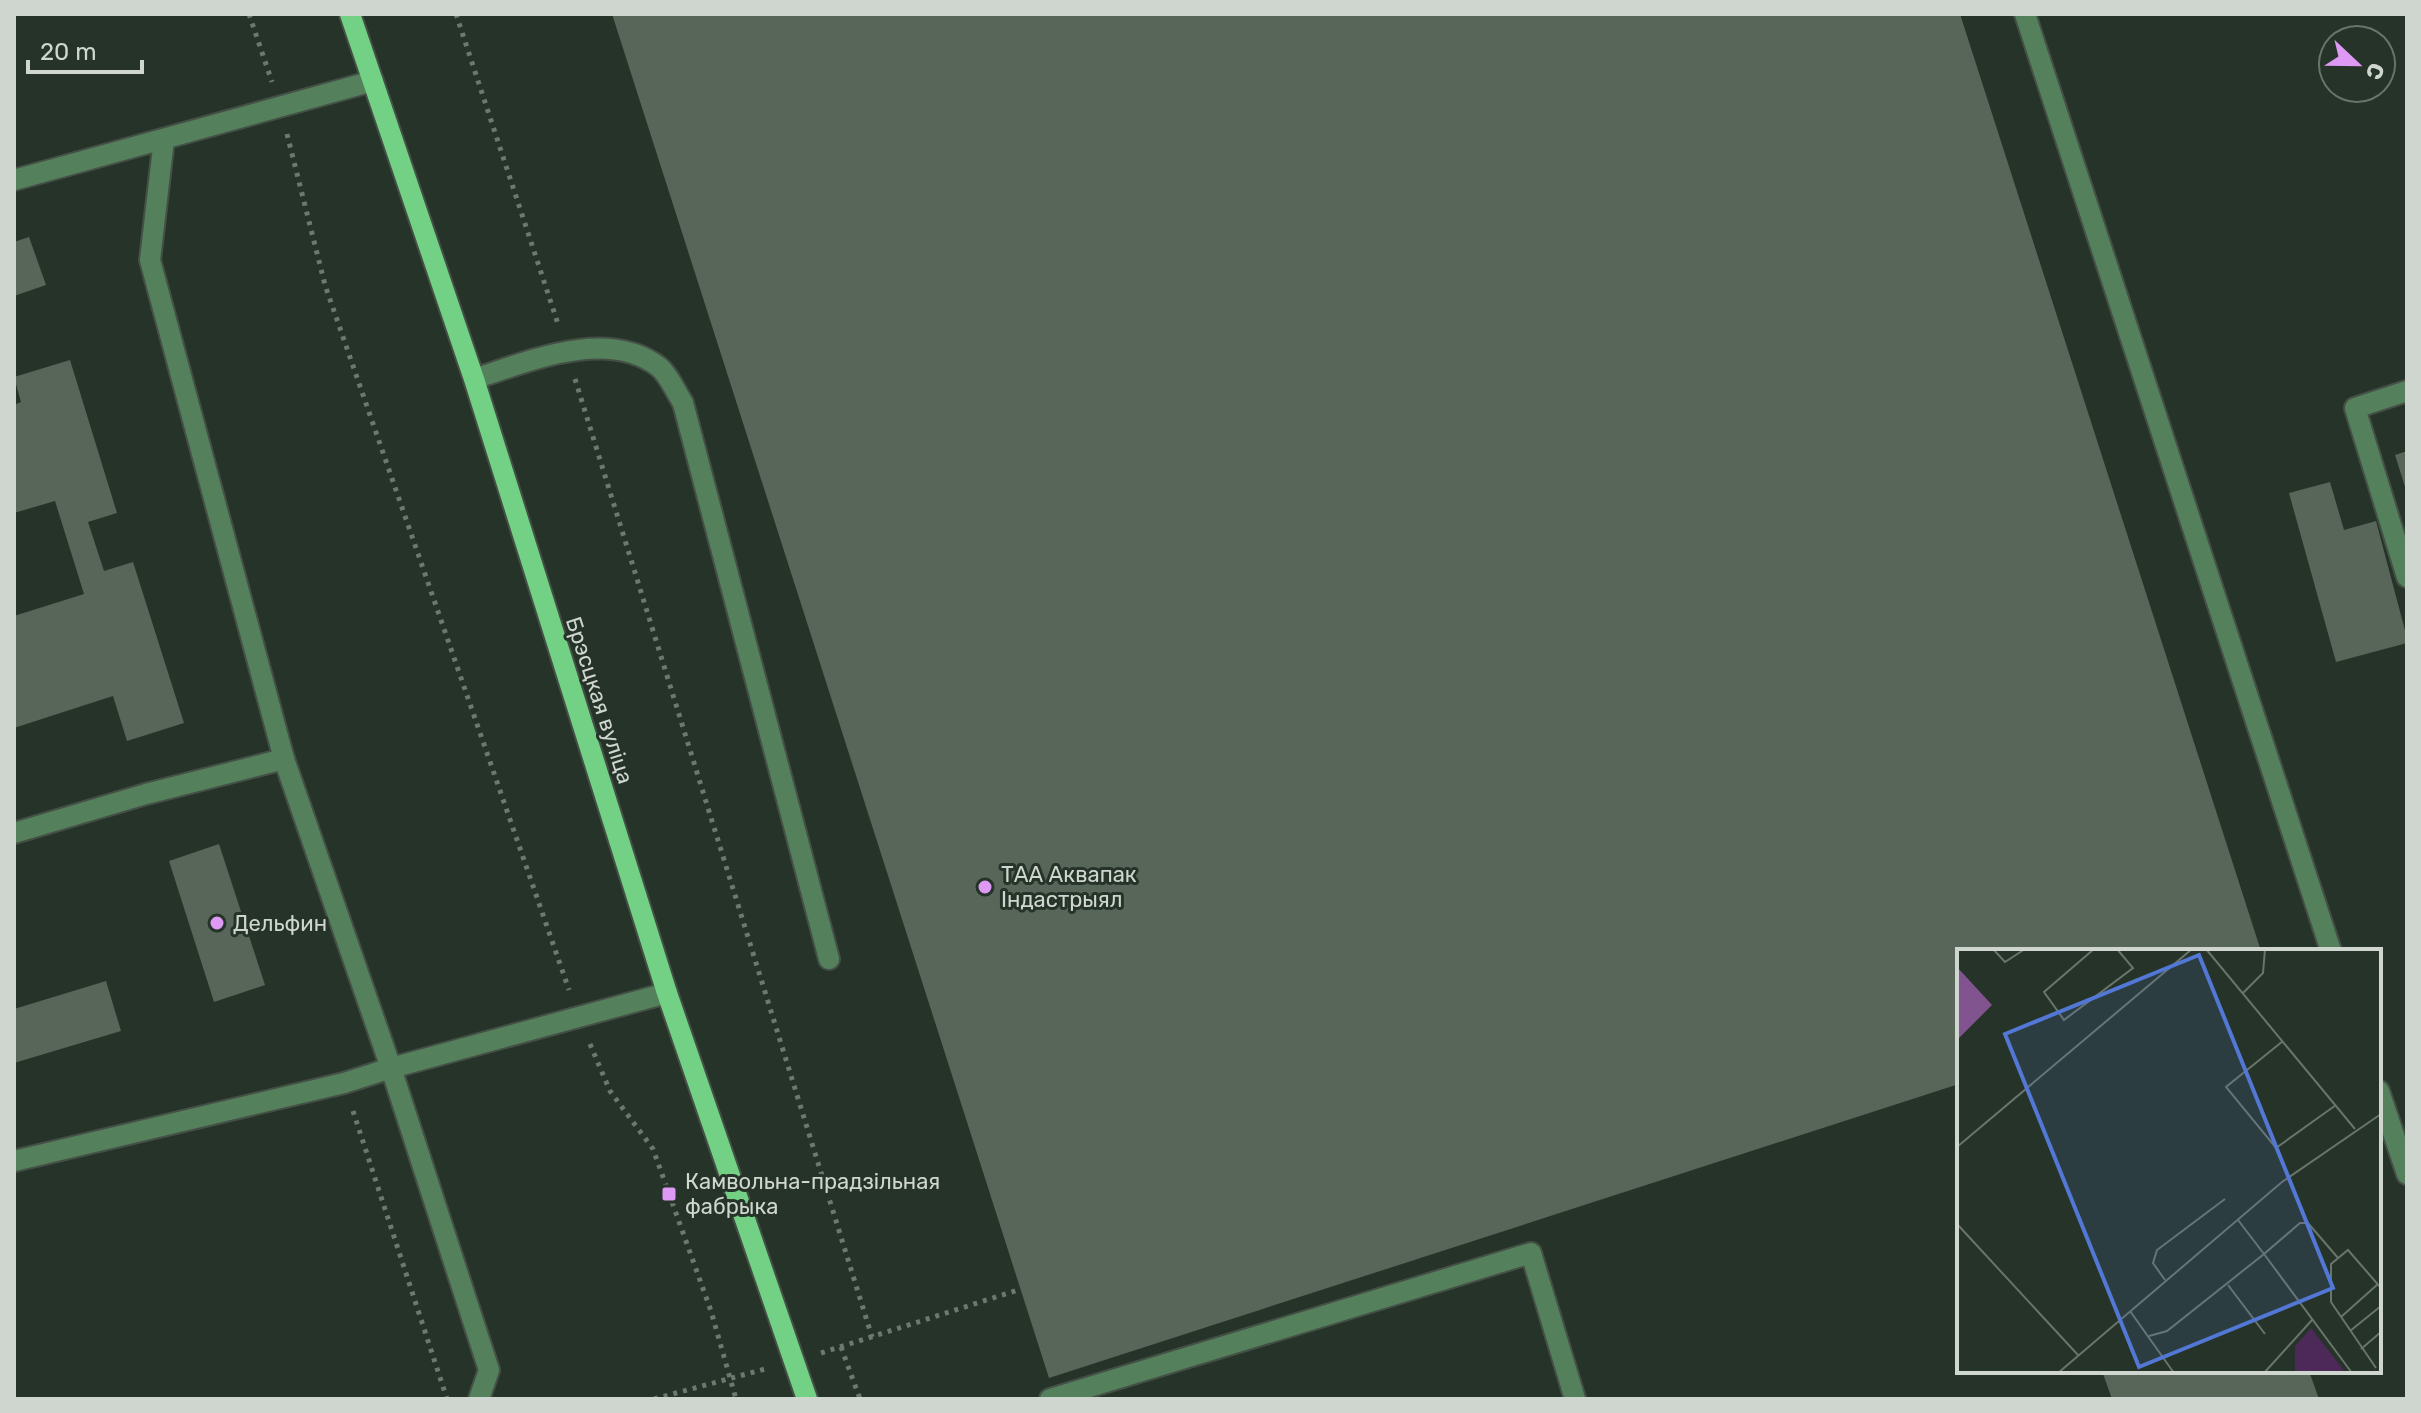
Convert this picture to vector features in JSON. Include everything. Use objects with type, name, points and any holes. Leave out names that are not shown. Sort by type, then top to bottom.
[{"type":"main road","name":"Брэсцкая вуліца","points":[[350,14],[474,379],[667,993],[807,1399]]},
{"type":"street","points":[[2025,14],[2330,949]]},
{"type":"street","points":[[14,180],[373,81]]},
{"type":"street","points":[[164,139],[150,260],[284,759],[391,1068],[489,1370],[479,1399]]},
{"type":"street","points":[[474,379],[566,351],[614,348],[659,367],[683,403],[829,959]]},
{"type":"street","points":[[2407,391],[2355,408],[2407,577]]},
{"type":"street","points":[[14,833],[146,794],[284,759]]},
{"type":"street","points":[[14,1161],[344,1083],[667,993]]},
{"type":"street","points":[[2381,1097],[2407,1174]]},
{"type":"street","points":[[1050,1399],[1531,1253],[1575,1399]]},
{"type":"path","points":[[249,14],[280,107],[325,285],[578,1016],[610,1091],[653,1149],[732,1377],[736,1399]]},
{"type":"path","points":[[456,14],[566,351],[872,1337]]},
{"type":"path","points":[[344,1083],[447,1399]]},
{"type":"path","points":[[654,1399],[795,1361],[1021,1289]]},
{"type":"path","points":[[841,1347],[860,1399]]},
{"type":"building","points":[[612,14],[1960,14],[2260,949],[1957,949],[1957,1085],[1049,1378]]},
{"type":"building","points":[[29,237],[46,285],[14,296],[14,242]]},
{"type":"building","points":[[70,360],[117,513],[88,522],[104,571],[133,562],[184,723],[127,741],[113,696],[14,728],[14,616],[84,594],[55,501],[14,513],[14,405],[21,402],[14,377]]},
{"type":"building","points":[[2407,451],[2407,490],[2406,490],[2395,455]]},
{"type":"building","points":[[2330,482],[2344,530],[2376,521],[2407,638],[2407,643],[2336,662],[2289,493]]},
{"type":"building","name":"Дельфин","points":[[219,844],[265,985],[214,1002],[169,861]]},
{"type":"building","points":[[106,981],[121,1031],[14,1063],[14,1009]]},
{"type":"building","points":[[2103,1373],[2310,1373],[2319,1399],[2112,1399]]},
{"type":"place","name":"ТАА Аквапак Індастрыял","points":[[985,887]]},
{"type":"place","name":"Дельфин","points":[[217,923]]},
{"type":"place","name":"Камвольна-прадзільная фабрыка","points":[[669,1194]]}]
